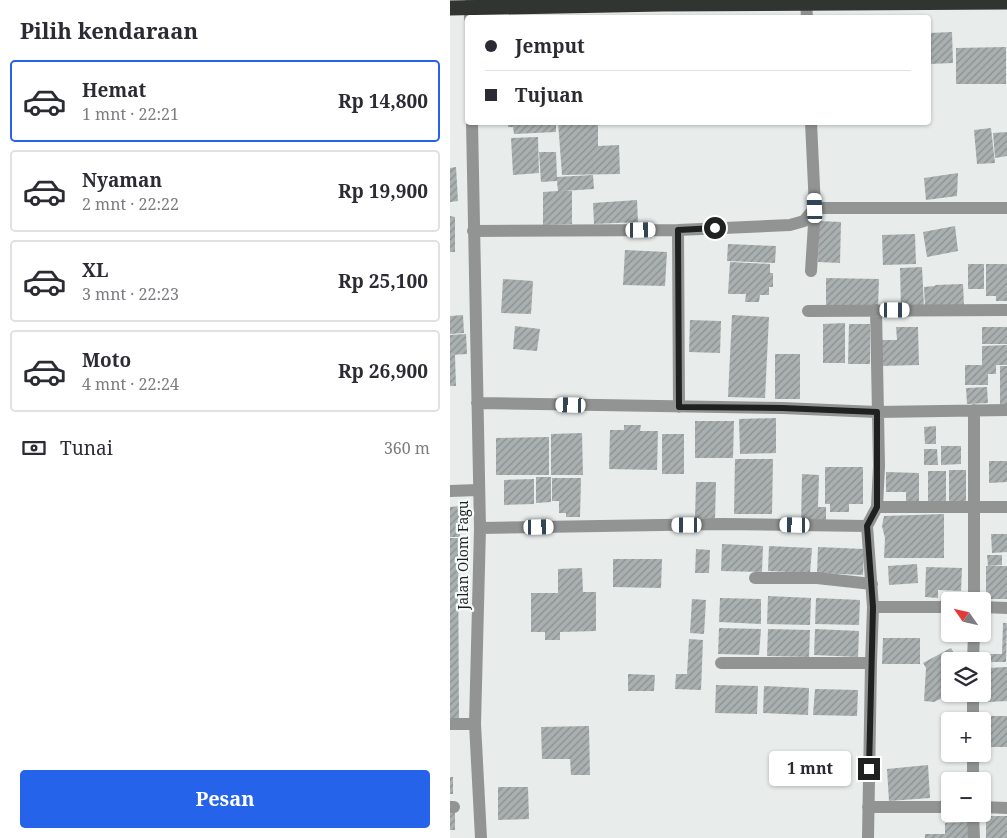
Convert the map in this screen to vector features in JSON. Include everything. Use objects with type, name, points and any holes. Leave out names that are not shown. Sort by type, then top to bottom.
[{"type":"highway","points":[[450,8],[806,7],[1007,2]]},
{"type":"street","name":"Jalan Olom Fagu","points":[[472,125],[477,490],[480,528],[475,724],[481,838]]},
{"type":"street","points":[[811,125],[815,208],[811,271]]},
{"type":"street","points":[[473,231],[678,230],[790,225],[804,221],[815,208],[1007,208]]},
{"type":"street","points":[[678,230],[679,407]]},
{"type":"street","points":[[808,310],[1007,310]]},
{"type":"street","points":[[868,838],[873,607],[867,526],[877,507],[876,310]]},
{"type":"street","points":[[477,403],[782,408],[877,412],[1007,410]]},
{"type":"street","points":[[974,410],[974,592]]},
{"type":"street","points":[[450,491],[477,490]]},
{"type":"street","points":[[877,507],[1007,507]]},
{"type":"street","points":[[480,528],[723,524],[867,526]]},
{"type":"street","points":[[756,578],[817,578],[872,584]]},
{"type":"street","points":[[873,607],[941,607]]},
{"type":"street","points":[[991,607],[1007,608]]},
{"type":"street","points":[[721,663],[871,663]]},
{"type":"street","points":[[450,724],[475,724]]},
{"type":"street","points":[[868,807],[941,807]]},
{"type":"street","points":[[991,807],[1007,808]]},
{"type":"street","points":[[973,822],[974,838]]},
{"type":"building","points":[[952,32],[953,63],[931,64],[931,33]]},
{"type":"building","points":[[1006,47],[1006,84],[956,84],[956,48]]},
{"type":"building","points":[[508,125],[556,125],[556,132],[514,134],[513,127],[508,127]]},
{"type":"building","points":[[558,125],[598,125],[598,146],[619,145],[620,174],[562,175]]},
{"type":"building","points":[[991,128],[995,163],[977,164],[974,130]]},
{"type":"building","points":[[1007,132],[1007,156],[995,158],[993,133]]},
{"type":"building","points":[[538,137],[539,173],[513,175],[511,138]]},
{"type":"building","points":[[539,152],[556,152],[557,177],[593,175],[594,189],[563,191],[572,191],[572,224],[543,225],[543,192],[558,191],[557,181],[541,182]]},
{"type":"building","points":[[456,167],[458,201],[450,202],[450,168]]},
{"type":"building","points":[[958,173],[957,196],[926,200],[924,178]]},
{"type":"building","points":[[637,200],[638,222],[594,224],[593,203]]},
{"type":"building","points":[[450,216],[455,217],[455,252],[450,252]]},
{"type":"building","points":[[819,221],[841,222],[840,263],[818,262]]},
{"type":"building","points":[[955,226],[958,251],[927,257],[923,232]]},
{"type":"building","points":[[915,234],[916,264],[883,265],[882,235]]},
{"type":"building","points":[[728,244],[776,246],[775,263],[727,261]]},
{"type":"building","points":[[625,250],[667,252],[665,286],[623,285]]},
{"type":"building","points":[[730,262],[770,264],[770,273],[773,273],[773,287],[769,287],[769,295],[760,295],[759,302],[745,302],[746,294],[728,294]]},
{"type":"building","points":[[968,264],[984,264],[984,289],[968,289]]},
{"type":"building","points":[[986,264],[1007,264],[1007,301],[996,301],[996,296],[986,296]]},
{"type":"building","points":[[922,267],[924,307],[901,308],[900,268]]},
{"type":"building","points":[[826,278],[879,279],[878,307],[826,306]]},
{"type":"building","points":[[503,279],[533,281],[531,314],[501,313]]},
{"type":"building","points":[[963,284],[964,305],[925,307],[924,287],[935,286],[936,301],[935,285]]},
{"type":"building","points":[[463,315],[464,333],[450,334],[450,316]]},
{"type":"building","points":[[732,315],[769,317],[765,398],[728,397]]},
{"type":"building","points":[[690,320],[721,321],[720,353],[689,352]]},
{"type":"building","points":[[845,323],[845,363],[823,363],[823,324]]},
{"type":"building","points":[[849,324],[870,324],[870,364],[848,364]]},
{"type":"building","points":[[515,326],[540,329],[537,351],[513,349]]},
{"type":"building","points":[[896,327],[918,327],[919,365],[880,366],[879,340],[897,340]]},
{"type":"building","points":[[982,327],[1007,327],[1007,344],[982,344]]},
{"type":"building","points":[[466,334],[467,354],[450,355],[450,335]]},
{"type":"building","points":[[1007,345],[1007,365],[996,365],[996,374],[988,374],[988,385],[965,385],[965,365],[982,365],[982,346]]},
{"type":"building","points":[[775,354],[800,354],[800,399],[775,399]]},
{"type":"building","points":[[450,355],[455,355],[456,386],[450,386]]},
{"type":"building","points":[[1000,366],[1007,366],[1007,405],[1000,405]]},
{"type":"building","points":[[987,387],[988,403],[967,404],[966,388]]},
{"type":"building","points":[[776,418],[776,453],[740,454],[739,419]]},
{"type":"building","points":[[695,421],[734,421],[733,458],[695,458]]},
{"type":"building","points":[[624,425],[641,425],[640,431],[658,431],[657,470],[609,469],[610,430],[624,430]]},
{"type":"building","points":[[936,426],[936,444],[925,444],[924,427]]},
{"type":"building","points":[[582,433],[583,475],[551,475],[551,434]]},
{"type":"building","points":[[662,434],[684,434],[684,474],[662,474]]},
{"type":"building","points":[[549,437],[549,475],[496,475],[496,438]]},
{"type":"building","points":[[941,446],[961,446],[961,464],[941,465]]},
{"type":"building","points":[[924,449],[937,449],[938,465],[924,465]]},
{"type":"building","points":[[735,459],[773,459],[772,514],[734,514]]},
{"type":"building","points":[[989,461],[1007,461],[1007,482],[989,483]]},
{"type":"building","points":[[825,467],[863,467],[863,504],[849,504],[849,512],[830,512],[830,504],[825,504]]},
{"type":"building","points":[[949,470],[966,470],[966,506],[949,506]]},
{"type":"building","points":[[928,471],[946,471],[946,505],[928,505]]},
{"type":"building","points":[[886,472],[919,473],[919,503],[906,502],[906,492],[886,492]]},
{"type":"building","points":[[802,474],[819,475],[818,507],[826,507],[826,525],[801,525]]},
{"type":"building","points":[[536,477],[551,477],[551,502],[536,503]]},
{"type":"building","points":[[552,478],[581,478],[580,517],[566,517],[566,513],[559,513],[559,501],[552,501]]},
{"type":"building","points":[[534,479],[534,504],[504,505],[504,480]]},
{"type":"building","points":[[696,482],[716,482],[715,519],[695,518]]},
{"type":"building","points":[[460,506],[460,537],[450,537],[450,507]]},
{"type":"building","points":[[944,514],[944,558],[884,558],[885,538],[882,526],[884,516]]},
{"type":"building","points":[[991,534],[1007,534],[1007,552],[992,553]]},
{"type":"building","points":[[450,538],[458,538],[459,719],[450,719]]},
{"type":"building","points":[[722,544],[763,546],[762,572],[721,571]]},
{"type":"building","points":[[769,546],[812,548],[810,573],[768,571]]},
{"type":"building","points":[[818,547],[864,549],[863,575],[817,573]]},
{"type":"building","points":[[696,549],[710,550],[709,573],[695,573]]},
{"type":"building","points":[[987,555],[1002,555],[1002,565],[988,566]]},
{"type":"building","points":[[613,559],[662,559],[661,588],[613,587]]},
{"type":"building","points":[[917,564],[918,583],[889,585],[888,566]]},
{"type":"building","points":[[986,566],[1007,566],[1007,599],[991,599],[991,592],[986,592]]},
{"type":"building","points":[[926,567],[962,568],[961,591],[938,590],[938,598],[925,597]]},
{"type":"building","points":[[582,568],[583,592],[596,592],[596,631],[560,632],[560,640],[545,640],[545,632],[531,632],[531,593],[558,593],[558,569]]},
{"type":"building","points":[[768,596],[811,598],[810,625],[767,624]]},
{"type":"building","points":[[720,598],[761,599],[761,624],[719,622]]},
{"type":"building","points":[[816,598],[860,600],[859,625],[815,624]]},
{"type":"building","points":[[692,599],[706,600],[704,634],[690,633]]},
{"type":"building","points":[[1003,623],[1007,623],[1006,662],[991,662],[991,654],[1002,654]]},
{"type":"building","points":[[719,628],[761,629],[759,655],[718,654]]},
{"type":"building","points":[[768,629],[810,630],[809,657],[767,656]]},
{"type":"building","points":[[815,629],[859,631],[858,657],[814,655]]},
{"type":"building","points":[[883,638],[920,638],[920,664],[882,664]]},
{"type":"building","points":[[689,639],[703,640],[701,690],[675,689],[676,674],[687,674]]},
{"type":"building","points":[[951,648],[953,652],[944,652]]},
{"type":"building","points":[[941,653],[941,698],[934,702],[924,701],[926,668],[923,663]]},
{"type":"building","points":[[1007,667],[1007,701],[991,702],[991,668]]},
{"type":"building","points":[[628,674],[655,675],[654,691],[628,691]]},
{"type":"building","points":[[716,685],[758,686],[757,714],[715,713]]},
{"type":"building","points":[[764,686],[809,688],[808,715],[763,713]]},
{"type":"building","points":[[815,689],[858,690],[857,716],[813,715]]},
{"type":"building","points":[[991,716],[1007,716],[1007,747],[991,747]]},
{"type":"building","points":[[589,726],[590,775],[571,775],[570,759],[542,759],[541,727]]},
{"type":"building","points":[[928,765],[930,798],[889,801],[887,769]]},
{"type":"building","points":[[450,777],[453,777],[453,794],[450,794]]},
{"type":"building","points":[[498,787],[528,787],[529,819],[498,820]]},
{"type":"building","points":[[450,812],[455,812],[455,830],[450,830]]},
{"type":"building","points":[[991,816],[1007,816],[1007,838],[986,838],[986,822],[991,822]]},
{"type":"building","points":[[968,822],[968,838],[925,838],[925,834],[945,834],[945,823]]},
{"type":"route","points":[[715,228],[678,230],[679,407],[782,408],[877,412],[879,466],[877,507],[867,526],[873,607],[869,769]]}]
